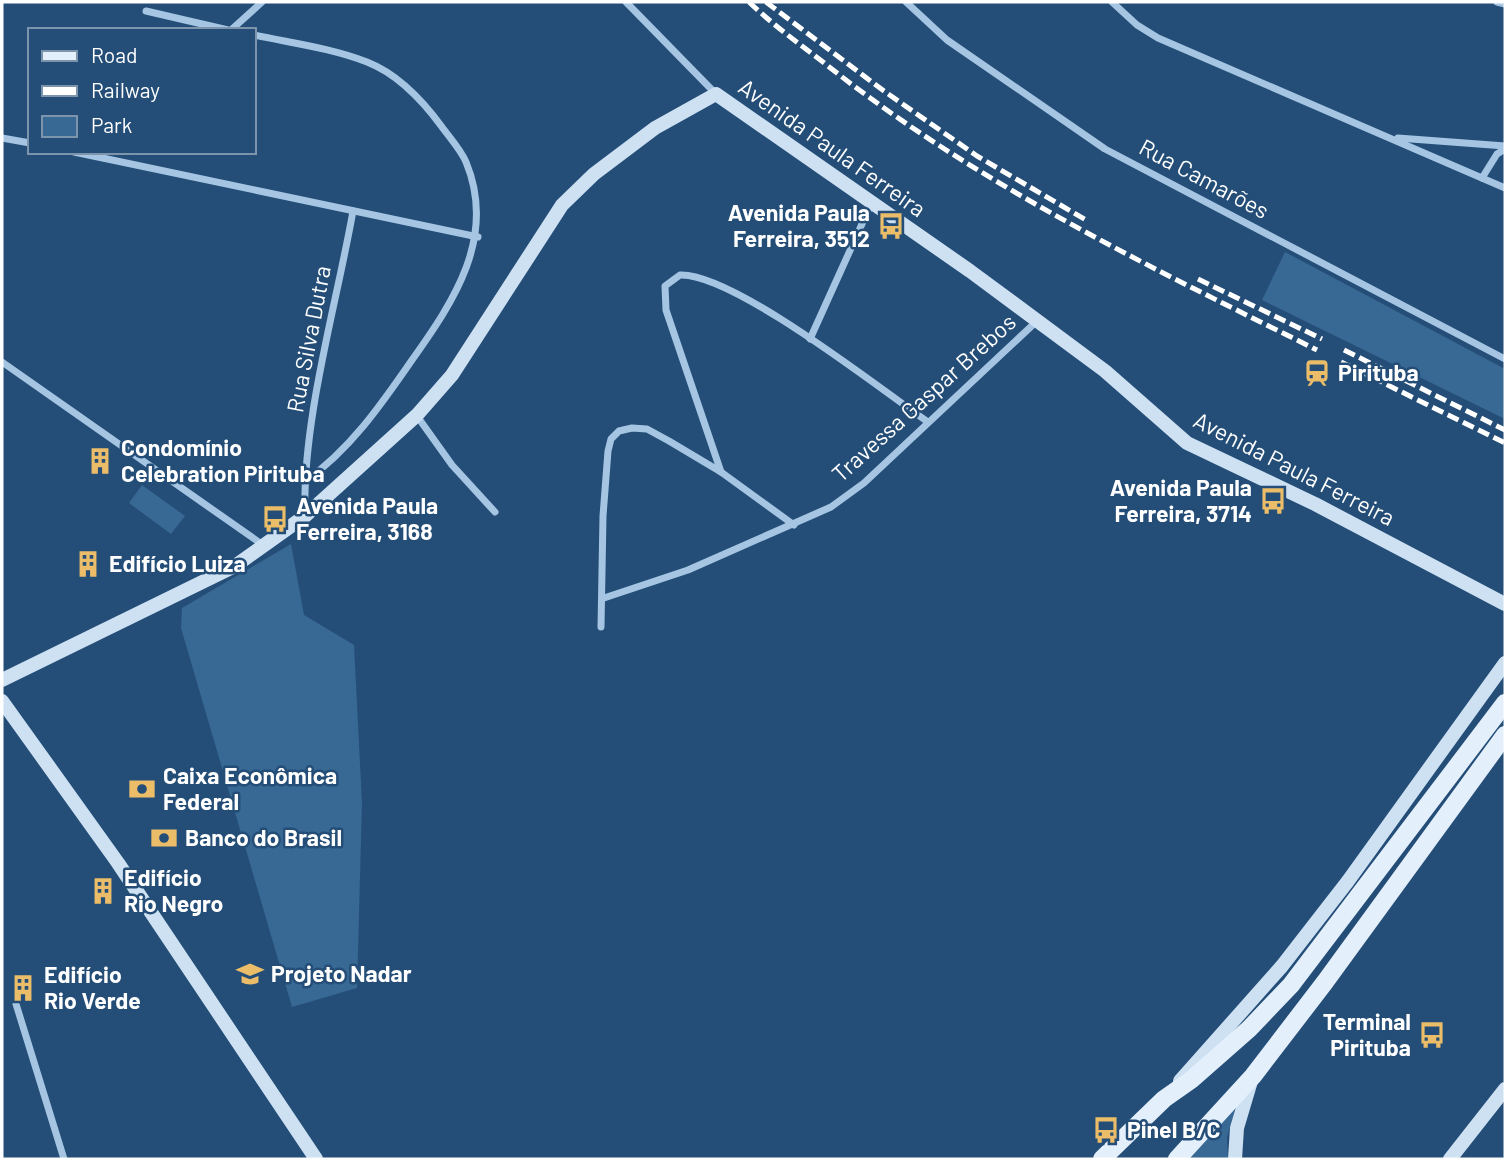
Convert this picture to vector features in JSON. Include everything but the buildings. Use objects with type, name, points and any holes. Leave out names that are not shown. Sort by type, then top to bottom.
[{"type":"main road","name":"Avenida Paula Ferreira","points":[[2,680],[235,566],[305,516],[417,415],[452,374],[562,205],[594,174],[655,128],[716,94],[1105,371],[1187,443],[1315,504],[1505,604]]},
{"type":"main road","points":[[1102,1159],[1164,1099],[1282,966],[1340,892],[1505,663]]},
{"type":"main road","points":[[2,701],[118,863],[316,1159]]},
{"type":"main road","points":[[1164,1099],[1191,1080],[1249,1028],[1291,985],[1341,923],[1505,703]]},
{"type":"main road","points":[[1177,1159],[1252,1076],[1505,735]]},
{"type":"main road","points":[[1235,1159],[1237,1128],[1252,1076]]},
{"type":"main road","points":[[1450,1159],[1505,1089]]},
{"type":"main road","points":[[1113,1159],[1139,1123]]},
{"type":"street","points":[[232,28],[262,2]]},
{"type":"street","points":[[626,2],[716,94]]},
{"type":"street","name":"Rua Camarões","points":[[906,2],[947,40],[1105,149],[1505,359]]},
{"type":"street","points":[[1112,2],[1137,25],[1158,38],[1505,188]]},
{"type":"street","points":[[1497,2],[1505,4]]},
{"type":"street","points":[[146,11],[221,28]]},
{"type":"street","points":[[256,35],[342,54],[369,63],[398,80],[430,110],[466,160],[476,196],[478,237],[449,309],[371,418],[324,468],[304,482]]},
{"type":"street","points":[[2,138],[28,143]]},
{"type":"street","points":[[1390,138],[1505,148]]},
{"type":"street","points":[[1482,178],[1497,154],[1505,148]]},
{"type":"street","points":[[83,154],[478,237]]},
{"type":"street","points":[[810,339],[871,204]]},
{"type":"street","name":"Rua Silva Dutra","points":[[305,516],[304,482],[313,415],[353,211]]},
{"type":"street","points":[[721,472],[663,295],[669,281],[690,275],[731,288],[810,339],[928,422]]},
{"type":"street","name":"Travessa Gaspar Brebos","points":[[604,598],[688,570],[831,507],[864,483],[1037,321]]},
{"type":"street","points":[[2,362],[264,546]]},
{"type":"street","points":[[417,415],[452,466],[495,512]]},
{"type":"street","points":[[601,627],[604,598],[603,516],[611,439],[619,432],[632,428],[646,429],[721,472],[794,525]]},
{"type":"street","points":[[16,1004],[64,1159]]},
{"type":"green space","points":[[1285,252],[1505,369],[1505,419],[1262,300]]},
{"type":"green space","points":[[142,485],[185,516],[171,534],[129,503]]},
{"type":"green space","points":[[291,544],[304,615],[354,645],[362,803],[357,988],[292,1007],[181,628],[182,608]]},
{"type":"green space","points":[[1238,1099],[1227,1137],[1228,1159],[1184,1159]]},
{"type":"railway","points":[[749,2],[785,33],[939,146],[1062,219],[1317,350]]},
{"type":"railway","points":[[766,2],[884,91],[977,156],[1086,220]]},
{"type":"railway","points":[[1198,279],[1322,339]]},
{"type":"railway","points":[[1344,350],[1505,430]]},
{"type":"railway","points":[[1341,362],[1505,443]]},
{"type":"place","name":"Avenida Paula Ferreira, 3512","points":[[891,226]]},
{"type":"place","name":"Pirituba","points":[[1317,373]]},
{"type":"place","name":"Condomínio Celebration Pirituba","points":[[100,461]]},
{"type":"place","name":"Avenida Paula Ferreira, 3714","points":[[1273,501]]},
{"type":"place","name":"Avenida Paula Ferreira, 3168","points":[[275,519]]},
{"type":"place","name":"Edifício Luiza","points":[[88,564]]},
{"type":"place","name":"Caixa Econômica Federal","points":[[142,789]]},
{"type":"place","name":"Banco do Brasil","points":[[164,838]]},
{"type":"place","name":"Edifício Rio Negro","points":[[103,891]]},
{"type":"place","name":"Projeto Nadar","points":[[250,974]]},
{"type":"place","name":"Edifício Rio Verde","points":[[23,988]]},
{"type":"place","name":"Terminal Pirituba","points":[[1432,1035]]},
{"type":"place","name":"Pinel B/C","points":[[1106,1130]]}]
